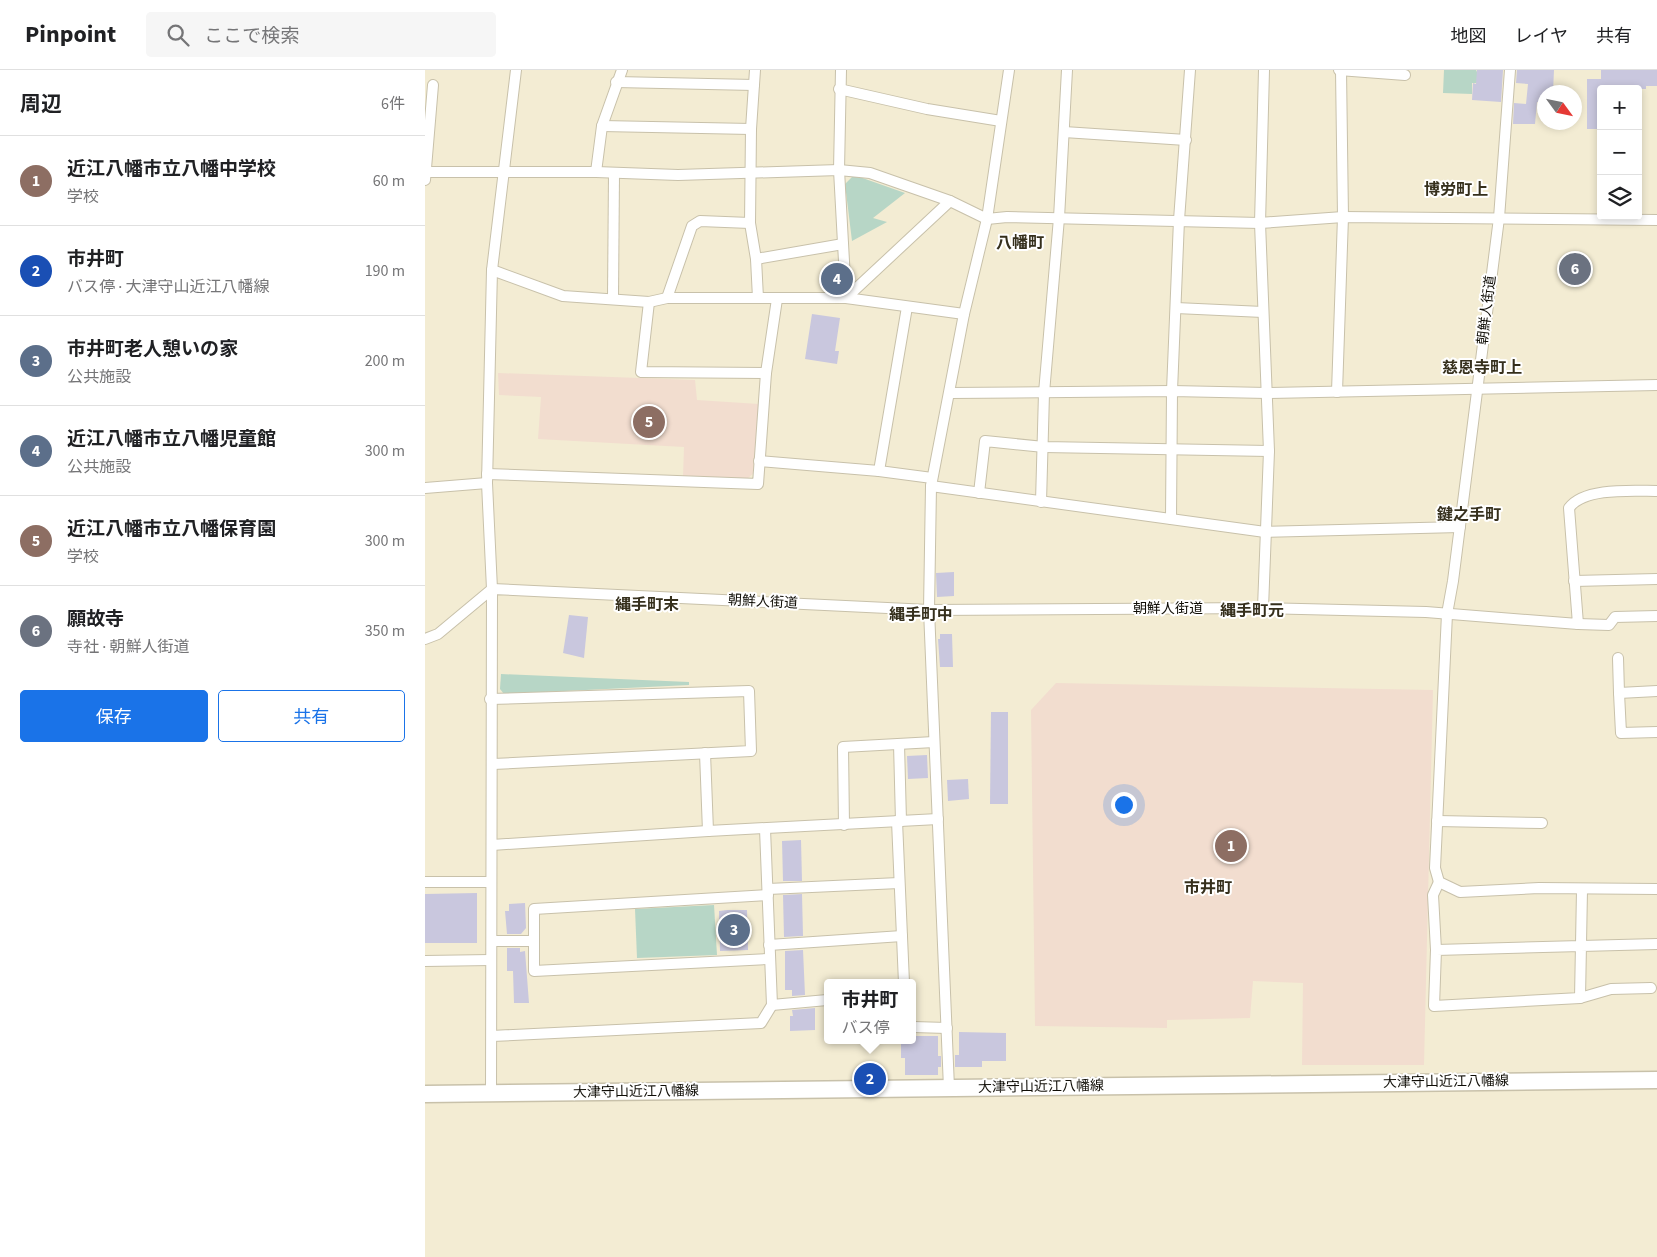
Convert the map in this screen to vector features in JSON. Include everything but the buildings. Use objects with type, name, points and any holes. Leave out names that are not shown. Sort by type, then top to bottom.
[{"type":"main road","name":"大津守山近江八幡線","points":[[425,1094],[1657,1080]]},
{"type":"street","points":[[491,1094],[493,764],[490,699],[492,589],[487,478],[492,270],[516,70]]},
{"type":"street","points":[[596,172],[602,126],[616,82],[622,70]]},
{"type":"street","points":[[755,70],[751,128],[750,224],[756,259],[758,298]]},
{"type":"street","points":[[841,70],[839,90],[839,170],[846,298]]},
{"type":"street","points":[[949,1088],[929,610],[932,482],[964,314],[987,219],[1009,70]]},
{"type":"street","points":[[1041,502],[1044,393],[1059,218],[1067,70]]},
{"type":"street","points":[[1171,519],[1175,308],[1179,220],[1190,70]]},
{"type":"street","points":[[1263,608],[1269,451],[1260,223],[1265,70]]},
{"type":"street","points":[[1337,392],[1343,217],[1341,70],[1405,75]]},
{"type":"street","name":"朝鮮人街道","points":[[492,589],[929,610],[1263,608],[1447,614],[1460,527],[1499,218],[1510,70]]},
{"type":"street","points":[[616,82],[754,85]]},
{"type":"street","points":[[433,85],[425,175],[503,172],[596,172],[678,175],[839,170],[870,173],[951,201],[987,219],[1059,218],[1260,223],[1343,217],[1657,220]]},
{"type":"street","points":[[839,90],[927,109],[1001,120]]},
{"type":"street","points":[[602,126],[751,128]]},
{"type":"street","points":[[1064,132],[1186,140]]},
{"type":"street","points":[[613,298],[614,173]]},
{"type":"street","points":[[846,298],[951,201]]},
{"type":"street","points":[[667,298],[692,226],[700,221],[750,224]]},
{"type":"street","points":[[756,259],[843,244]]},
{"type":"street","points":[[492,270],[563,296],[649,302],[667,298],[846,298],[964,314]]},
{"type":"street","points":[[425,488],[487,478],[758,484],[765,373],[777,299]]},
{"type":"street","points":[[649,302],[641,372],[765,373]]},
{"type":"street","points":[[879,471],[907,307]]},
{"type":"street","points":[[1175,308],[1263,312]]},
{"type":"street","points":[[950,393],[1172,391],[1267,393],[1657,386]]},
{"type":"street","points":[[979,493],[985,441],[1043,447],[1269,451]]},
{"type":"street","points":[[759,461],[879,471],[979,493],[1265,532],[1460,527]]},
{"type":"street","points":[[1578,624],[1568,518],[1569,508],[1575,500],[1585,496],[1625,491],[1657,491]]},
{"type":"street","points":[[1574,581],[1657,579]]},
{"type":"street","points":[[425,639],[438,634],[492,589]]},
{"type":"street","points":[[1651,988],[1611,989],[1580,998],[1434,1006],[1436,950],[1433,895],[1439,882],[1435,868],[1447,614],[1609,625],[1615,617],[1657,616]]},
{"type":"street","points":[[1618,658],[1621,733],[1657,732]]},
{"type":"street","points":[[490,699],[749,691],[751,751],[493,764]]},
{"type":"street","points":[[1619,693],[1657,691]]},
{"type":"street","points":[[844,825],[843,747],[934,742]]},
{"type":"street","points":[[899,744],[899,883],[904,979]]},
{"type":"street","points":[[705,754],[708,831]]},
{"type":"street","points":[[492,845],[938,819]]},
{"type":"street","points":[[1437,821],[1542,823]]},
{"type":"street","points":[[492,1036],[761,1023],[772,1005],[768,959],[768,892],[765,829]]},
{"type":"street","points":[[425,882],[491,882]]},
{"type":"street","points":[[1439,882],[1460,892],[1539,888],[1582,890],[1657,889]]},
{"type":"street","points":[[768,959],[534,970],[534,909],[899,883]]},
{"type":"street","points":[[1580,998],[1582,890]]},
{"type":"street","points":[[769,945],[902,936]]},
{"type":"street","points":[[492,941],[534,941]]},
{"type":"street","points":[[1436,950],[1657,944]]},
{"type":"street","points":[[425,960],[491,960]]},
{"type":"street","points":[[772,1005],[824,1000]]},
{"type":"street","points":[[916,1027],[947,1028]]},
{"type":"shaded area","points":[[498,373],[695,380],[697,400],[759,404],[755,472],[747,479],[683,477],[684,447],[538,439],[541,397],[499,395]]},
{"type":"shaded area","points":[[1056,683],[1433,690],[1424,1065],[1302,1065],[1303,983],[1253,981],[1250,1018],[1167,1020],[1167,1028],[1035,1026],[1031,710]]},
{"type":"green space","points":[[1444,70],[1476,70],[1477,72],[1485,73],[1485,83],[1472,83],[1472,94],[1443,93]]},
{"type":"green space","points":[[854,175],[905,193],[873,218],[887,222],[852,241],[845,184]]},
{"type":"green space","points":[[501,674],[689,682],[689,685],[504,694],[500,689]]},
{"type":"green space","points":[[714,905],[717,955],[637,958],[635,909]]},
{"type":"place","name":"願故寺","points":[[1575,269]]},
{"type":"place","name":"近江八幡市立八幡児童館","points":[[837,279]]},
{"type":"place","name":"近江八幡市立八幡保育園","points":[[649,422]]},
{"type":"place","name":"近江八幡市立八幡中学校","points":[[1231,846]]},
{"type":"place","name":"市井町老人憩いの家","points":[[734,930]]},
{"type":"place","name":"市井町","points":[[870,1079]]},
{"type":"district","name":"博労町上","points":[[1456,190]]},
{"type":"district","name":"八幡町","points":[[1020,243]]},
{"type":"district","name":"慈恩寺町上","points":[[1482,368]]},
{"type":"district","name":"鍵之手町","points":[[1469,515]]},
{"type":"district","name":"縄手町末","points":[[647,605]]},
{"type":"district","name":"縄手町元","points":[[1252,611]]},
{"type":"district","name":"縄手町中","points":[[921,615]]},
{"type":"district","name":"市井町","points":[[1208,888]]}]
